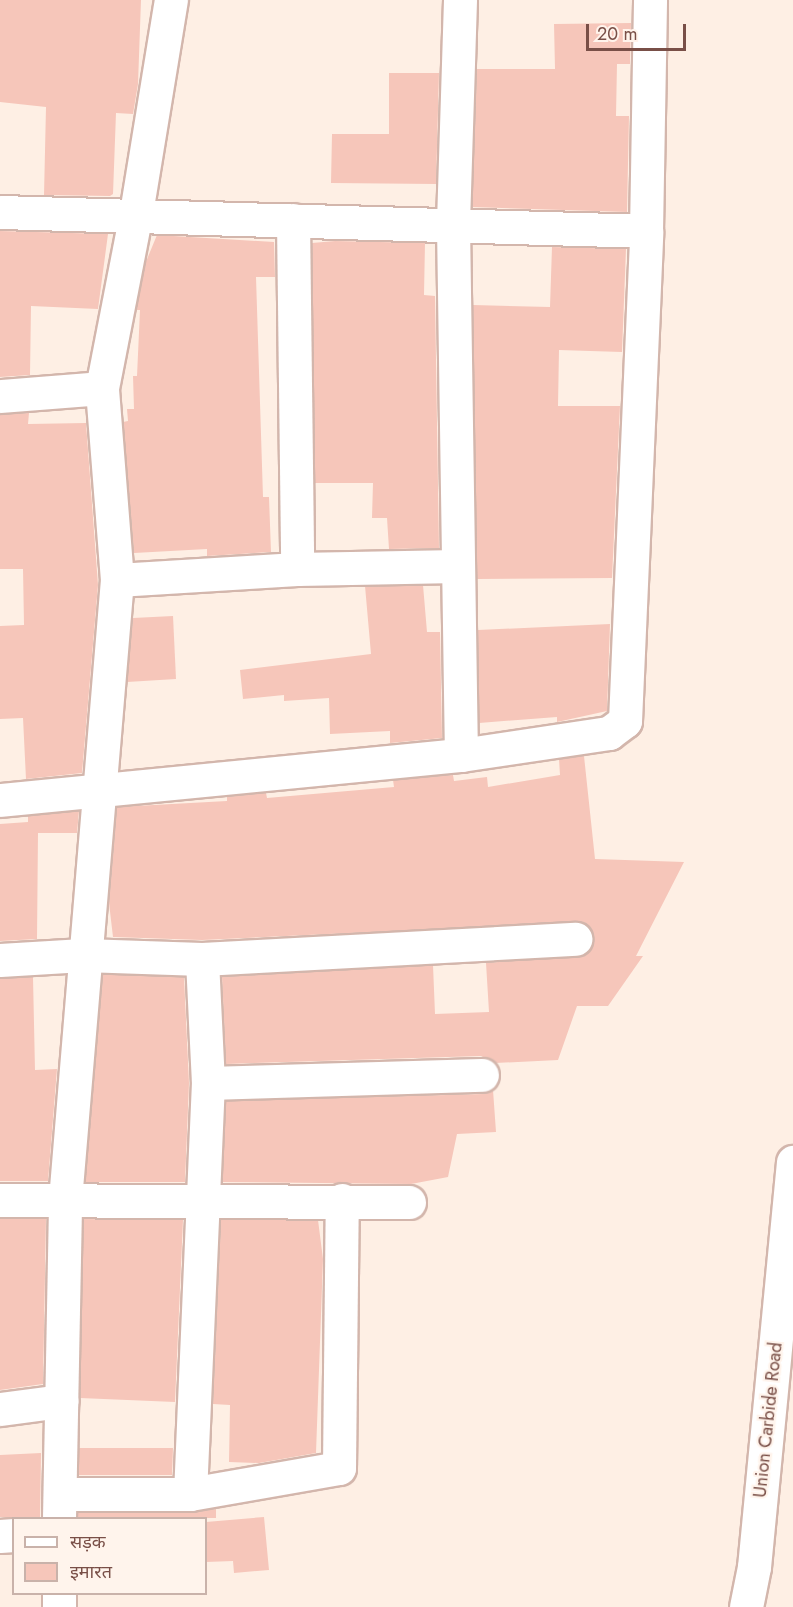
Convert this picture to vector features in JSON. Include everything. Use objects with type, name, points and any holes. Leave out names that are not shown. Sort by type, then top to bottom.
[{"type":"street","points":[[171,0],[136,213],[102,388],[117,580],[83,955],[65,1200],[59,1506],[190,1494],[339,1468],[342,1200]]},
{"type":"street","points":[[460,0],[453,225],[461,755]]},
{"type":"street","points":[[0,800],[461,755],[609,733],[625,721],[646,231],[650,0]]},
{"type":"street","points":[[0,212],[136,213],[646,231]]},
{"type":"street","points":[[293,220],[297,569]]},
{"type":"street","points":[[0,396],[102,388]]},
{"type":"street","points":[[117,580],[297,569],[458,566]]},
{"type":"street","points":[[0,960],[83,955],[202,959],[575,939]]},
{"type":"street","points":[[190,1494],[201,1200],[208,1083],[202,959]]},
{"type":"street","points":[[208,1083],[482,1075]]},
{"type":"street","name":"Union Carbide Road","points":[[746,1607],[754,1566],[793,1161]]},
{"type":"street","points":[[0,1200],[409,1202]]},
{"type":"street","points":[[0,1409],[61,1401]]},
{"type":"building","points":[[0,0],[141,0],[138,84],[133,114],[116,113],[113,194],[110,196],[44,195],[46,107],[0,102]]},
{"type":"building","points":[[631,23],[630,64],[617,64],[616,116],[629,116],[627,212],[472,207],[477,69],[555,69],[554,24]]},
{"type":"building","points":[[389,73],[439,73],[436,184],[331,183],[332,134],[389,134]]},
{"type":"building","points":[[0,231],[108,234],[98,309],[31,306],[30,375],[0,377]]},
{"type":"building","points":[[157,235],[274,242],[275,277],[256,277],[263,497],[269,497],[271,552],[207,556],[207,549],[134,553],[123,422],[128,421],[127,409],[134,409],[133,376],[137,376],[140,310],[136,310],[145,264]]},
{"type":"building","points":[[335,241],[425,243],[424,295],[435,296],[439,548],[389,549],[387,518],[372,518],[373,483],[315,483],[312,243]]},
{"type":"building","points":[[552,247],[626,249],[622,352],[559,350],[558,406],[620,406],[612,578],[477,579],[473,305],[550,307]]},
{"type":"building","points":[[29,413],[28,424],[86,423],[98,585],[82,773],[26,779],[23,718],[0,719],[0,626],[24,625],[23,569],[0,569],[0,414]]},
{"type":"building","points":[[423,585],[427,632],[440,632],[442,738],[390,743],[390,731],[330,734],[329,698],[284,701],[284,695],[243,699],[240,670],[371,654],[365,586]]},
{"type":"building","points":[[173,616],[176,679],[127,682],[133,618]]},
{"type":"building","points":[[610,624],[607,711],[557,722],[557,717],[479,723],[478,630]]},
{"type":"building","points":[[584,756],[595,859],[684,862],[636,956],[643,956],[608,1006],[577,1006],[558,1060],[495,1063],[481,1056],[226,1064],[222,977],[433,965],[435,1014],[489,1012],[486,963],[585,955],[594,939],[583,922],[202,940],[113,937],[109,903],[117,807],[227,801],[227,797],[266,793],[267,798],[394,787],[393,780],[453,775],[454,781],[487,777],[488,787],[560,775],[559,759]]},
{"type":"building","points":[[79,811],[77,833],[38,833],[37,939],[0,941],[0,824],[28,822],[28,816]]},
{"type":"building","points":[[103,974],[184,977],[189,1083],[185,1182],[85,1182]]},
{"type":"building","points":[[33,977],[35,1070],[57,1069],[48,1181],[0,1181],[0,979]]},
{"type":"building","points":[[493,1090],[496,1132],[457,1134],[448,1177],[411,1184],[222,1182],[226,1101],[483,1094]]},
{"type":"building","points":[[0,1219],[46,1219],[43,1384],[0,1390]]},
{"type":"building","points":[[83,1219],[183,1220],[175,1402],[80,1398]]},
{"type":"building","points":[[221,1220],[318,1220],[323,1259],[316,1453],[259,1463],[229,1462],[230,1405],[213,1404]]},
{"type":"building","points":[[79,1448],[173,1448],[172,1475],[79,1475]]},
{"type":"building","points":[[41,1453],[40,1517],[0,1517],[0,1455]]},
{"type":"building","points":[[216,1509],[216,1518],[78,1517],[78,1513],[190,1513]]},
{"type":"building","points":[[264,1517],[269,1570],[234,1573],[233,1561],[207,1562],[207,1522]]}]
